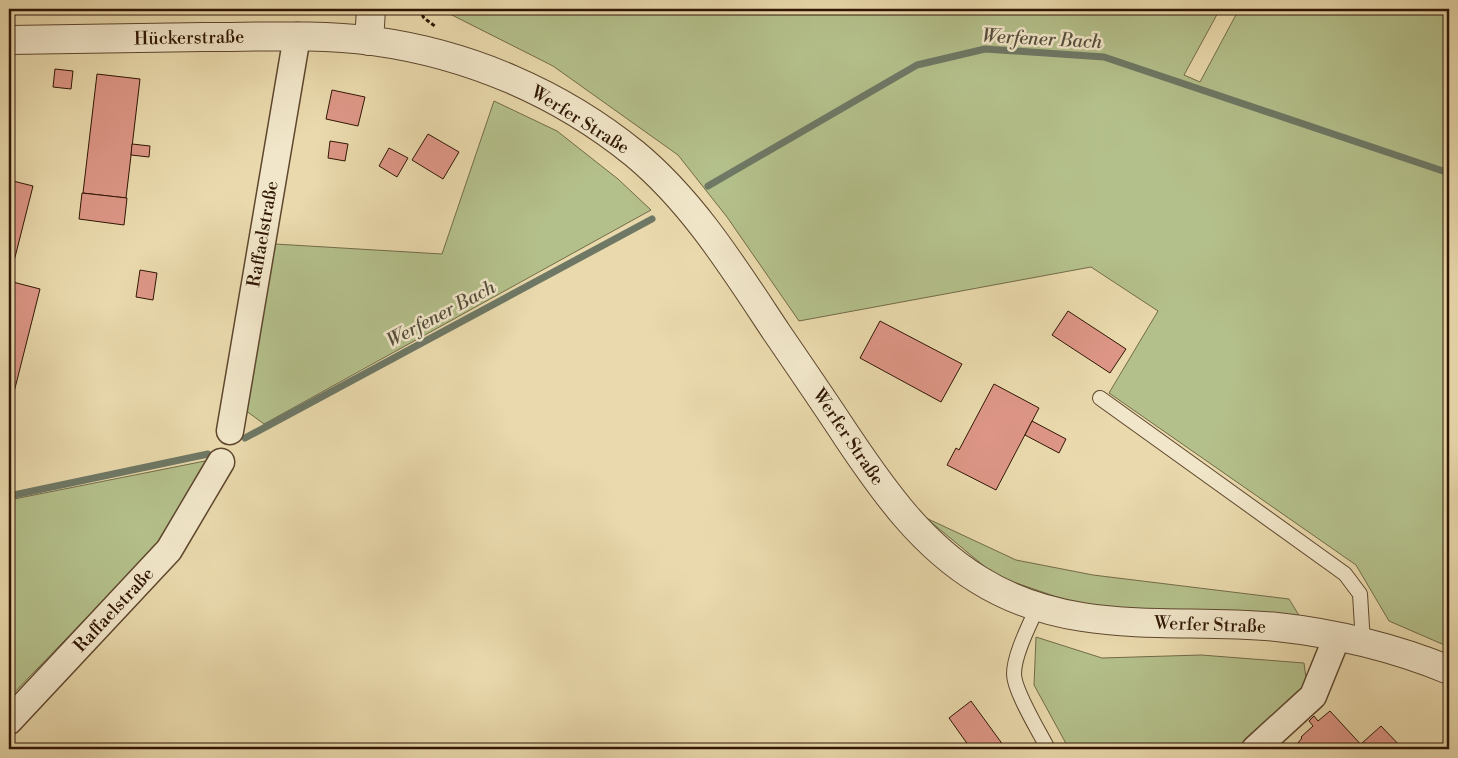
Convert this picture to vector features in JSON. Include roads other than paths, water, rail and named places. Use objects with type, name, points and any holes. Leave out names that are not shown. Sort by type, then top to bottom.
[{"type":"street","points":[[369,41],[372,9]]},
{"type":"street","name":"Hückerstraße","points":[[9,40],[297,36],[369,41]]},
{"type":"street","name":"Raffaelstraße","points":[[230,431],[297,36]]},
{"type":"street","name":"Werfer Straße","points":[[369,41],[441,54],[537,90],[575,113],[636,156],[691,212],[732,265],[884,491],[915,529],[949,560],[980,581],[1036,608],[1086,620],[1278,627],[1350,640],[1449,670]]},
{"type":"street","name":"Raffaelstraße","points":[[9,721],[170,550],[221,462]]},
{"type":"street","points":[[1255,749],[1313,696],[1350,640]]},
{"type":"lane","points":[[1100,398],[1345,574],[1360,594],[1350,640]]},
{"type":"lane","points":[[1036,608],[1020,651],[1014,675],[1017,688],[1048,749]]},
{"type":"waterway","name":"Werfener Bach","points":[[708,186],[917,65],[985,49],[1104,57],[1449,173]]},
{"type":"waterway","name":"Werfener Bach","points":[[245,438],[652,219]]},
{"type":"waterway","name":"Werfener Bach","points":[[9,496],[208,454]]}]
